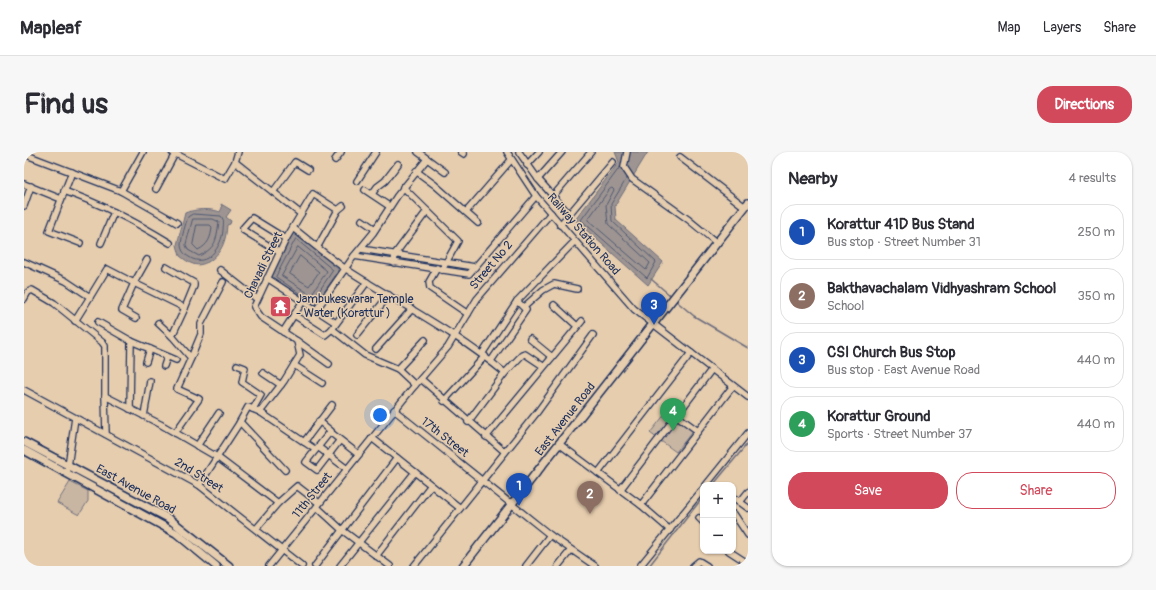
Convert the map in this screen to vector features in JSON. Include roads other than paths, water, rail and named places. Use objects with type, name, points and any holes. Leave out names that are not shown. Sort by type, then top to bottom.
[{"type":"main road","points":[[681,291],[747,206]]},
{"type":"main road","points":[[681,291],[747,206]]},
{"type":"main road","name":"East Avenue Road","points":[[468,566],[681,291]]},
{"type":"main road","name":"East Avenue Road","points":[[463,566],[562,446],[654,326]]},
{"type":"main road","name":"East Avenue Road","points":[[24,442],[168,518],[229,566]]},
{"type":"main road","name":"East Avenue Road","points":[[24,450],[176,534],[216,566]]},
{"type":"street","points":[[121,191],[144,152]]},
{"type":"street","points":[[156,189],[175,153],[225,179],[235,162],[238,152]]},
{"type":"street","points":[[335,160],[341,152]]},
{"type":"street","points":[[357,181],[376,152]]},
{"type":"street","points":[[418,152],[445,172]]},
{"type":"street","name":"Railway Station Road","points":[[507,152],[536,196],[574,242],[596,264],[634,309],[654,326],[748,397]]},
{"type":"street","points":[[519,152],[527,166],[569,214]]},
{"type":"street","points":[[527,166],[539,152]]},
{"type":"street","points":[[538,179],[562,152]]},
{"type":"street","points":[[553,196],[591,152]]},
{"type":"street","points":[[627,152],[624,167],[632,179],[689,220],[717,243]]},
{"type":"street","points":[[24,154],[121,191],[177,223]]},
{"type":"street","points":[[680,156],[747,206]]},
{"type":"street","points":[[317,309],[375,229],[389,206],[427,159]]},
{"type":"street","points":[[466,212],[511,160]]},
{"type":"street","points":[[235,162],[301,214]]},
{"type":"street","points":[[273,192],[295,162],[308,170]]},
{"type":"street","points":[[560,225],[613,162]]},
{"type":"street","points":[[372,194],[381,183],[385,181],[398,164]]},
{"type":"street","points":[[416,171],[478,223]]},
{"type":"street","points":[[72,172],[49,231],[80,243]]},
{"type":"street","points":[[24,184],[61,199]]},
{"type":"street","points":[[24,206],[31,186]]},
{"type":"street","points":[[403,187],[458,241],[445,262],[429,282],[430,288],[468,314]]},
{"type":"street","points":[[64,190],[90,200],[170,243]]},
{"type":"street","points":[[365,190],[389,206]]},
{"type":"street","name":"Chavadi Street","points":[[318,246],[340,208],[313,194],[279,252],[254,307],[261,317],[329,364]]},
{"type":"street","points":[[354,256],[469,274],[536,196]]},
{"type":"street","points":[[394,263],[395,254],[427,211]]},
{"type":"street","points":[[101,243],[114,212]]},
{"type":"street","name":"Street No 2","points":[[415,385],[448,347],[477,299],[551,213]]},
{"type":"street","points":[[279,252],[243,228],[252,218],[286,239]]},
{"type":"street","points":[[362,220],[375,229]]},
{"type":"street","points":[[293,228],[318,246],[345,269],[455,335],[484,355],[505,373]]},
{"type":"street","points":[[444,401],[484,355],[517,302],[574,242]]},
{"type":"street","points":[[361,249],[475,267]]},
{"type":"street","points":[[136,318],[122,310],[134,283],[147,260]]},
{"type":"street","points":[[24,262],[66,281],[90,297]]},
{"type":"street","points":[[166,267],[194,283],[185,308],[172,336]]},
{"type":"street","points":[[75,321],[107,269],[185,308]]},
{"type":"street","points":[[220,270],[257,299]]},
{"type":"street","points":[[268,278],[336,323]]},
{"type":"street","points":[[175,433],[198,399],[177,388],[201,334],[201,324],[223,282]]},
{"type":"street","points":[[294,315],[325,335],[332,329],[367,282]]},
{"type":"street","points":[[524,307],[543,290],[554,284],[576,288]]},
{"type":"street","points":[[24,299],[28,292],[32,290],[54,303],[105,346],[106,434]]},
{"type":"street","points":[[358,335],[389,295]]},
{"type":"street","points":[[283,332],[303,301]]},
{"type":"street","points":[[491,361],[526,310],[517,302]]},
{"type":"street","points":[[554,305],[577,326]]},
{"type":"street","points":[[376,349],[412,309]]},
{"type":"street","points":[[486,437],[543,366],[582,321]]},
{"type":"street","points":[[98,322],[131,341],[176,360]]},
{"type":"street","points":[[158,323],[172,336],[191,358]]},
{"type":"street","points":[[332,329],[366,355],[398,369],[415,385]]},
{"type":"street","points":[[414,566],[538,411],[593,335]]},
{"type":"street","points":[[530,339],[552,357]]},
{"type":"street","points":[[398,369],[425,340]]},
{"type":"street","points":[[130,409],[131,341]]},
{"type":"street","points":[[260,412],[281,385],[300,355],[297,341]]},
{"type":"street","points":[[146,362],[150,349]]},
{"type":"street","points":[[598,473],[690,353]]},
{"type":"street","points":[[468,422],[505,373],[524,354],[543,366]]},
{"type":"street","points":[[164,366],[167,357]]},
{"type":"street","points":[[237,365],[245,368],[242,382],[261,395],[253,409]]},
{"type":"street","points":[[294,365],[322,383]]},
{"type":"street","points":[[620,490],[712,369]]},
{"type":"street","points":[[263,373],[281,385]]},
{"type":"street","points":[[421,379],[444,401],[504,452]]},
{"type":"street","points":[[144,416],[150,381]]},
{"type":"street","name":"11th Street","points":[[269,566],[415,385]]},
{"type":"street","points":[[641,505],[734,386]]},
{"type":"street","name":"2nd Street","points":[[24,390],[198,485],[302,566]]},
{"type":"street","points":[[105,396],[217,457],[278,503]]},
{"type":"street","points":[[304,442],[332,405]]},
{"type":"street","points":[[198,485],[240,422],[248,407],[260,412],[304,442],[329,455],[347,469]]},
{"type":"street","name":"17th Street","points":[[394,410],[550,535],[594,566]]},
{"type":"street","points":[[197,446],[219,413]]},
{"type":"street","points":[[676,415],[698,431]]},
{"type":"street","points":[[67,473],[75,418]]},
{"type":"street","points":[[240,422],[285,470]]},
{"type":"street","points":[[319,422],[331,430]]},
{"type":"street","points":[[340,440],[316,471],[306,461],[315,448],[330,432],[358,454]]},
{"type":"street","points":[[708,482],[748,433]]},
{"type":"street","points":[[372,438],[460,508]]},
{"type":"street","points":[[562,446],[641,505],[670,530]]},
{"type":"street","points":[[315,566],[397,458]]},
{"type":"street","points":[[340,566],[415,472]]},
{"type":"street","points":[[376,556],[431,485]]},
{"type":"street","points":[[256,529],[278,503],[297,486],[342,530],[390,566]]},
{"type":"street","points":[[740,502],[748,492]]},
{"type":"street","points":[[640,566],[700,493]]},
{"type":"street","points":[[736,499],[748,508]]},
{"type":"street","points":[[736,517],[748,535]]},
{"type":"street","points":[[526,566],[550,535]]},
{"type":"street","points":[[558,566],[571,550]]},
{"type":"street","points":[[734,554],[746,562]]},
{"type":"street","points":[[693,566],[699,561],[707,566]]},
{"type":"water","points":[[615,152],[648,152],[615,206],[616,220],[663,262],[648,285],[575,220],[619,162]]},
{"type":"water","points":[[221,204],[231,210],[226,217],[231,221],[230,224],[227,225],[226,236],[220,251],[208,262],[203,264],[195,265],[190,263],[180,256],[177,245],[185,213],[202,210],[220,212],[222,208]]},
{"type":"water","points":[[294,231],[339,270],[313,308],[270,279]]},
{"type":"waterway","points":[[651,279],[671,296]]},
{"type":"waterway","points":[[675,300],[694,316],[748,348]]},
{"type":"waterway","points":[[716,482],[748,443]]},
{"type":"waterway","points":[[649,566],[700,501]]},
{"type":"place","name":"Jambukeswarar Temple - Water (Korattur )","points":[[280,306]]},
{"type":"place","name":"CSI Church Bus Stop","points":[[654,325]]},
{"type":"place","name":"Korattur Ground","points":[[673,431]]},
{"type":"place","name":"Korattur 41D Bus Stand","points":[[519,506]]},
{"type":"place","name":"Bakthavachalam Vidhyashram School","points":[[590,514]]}]
